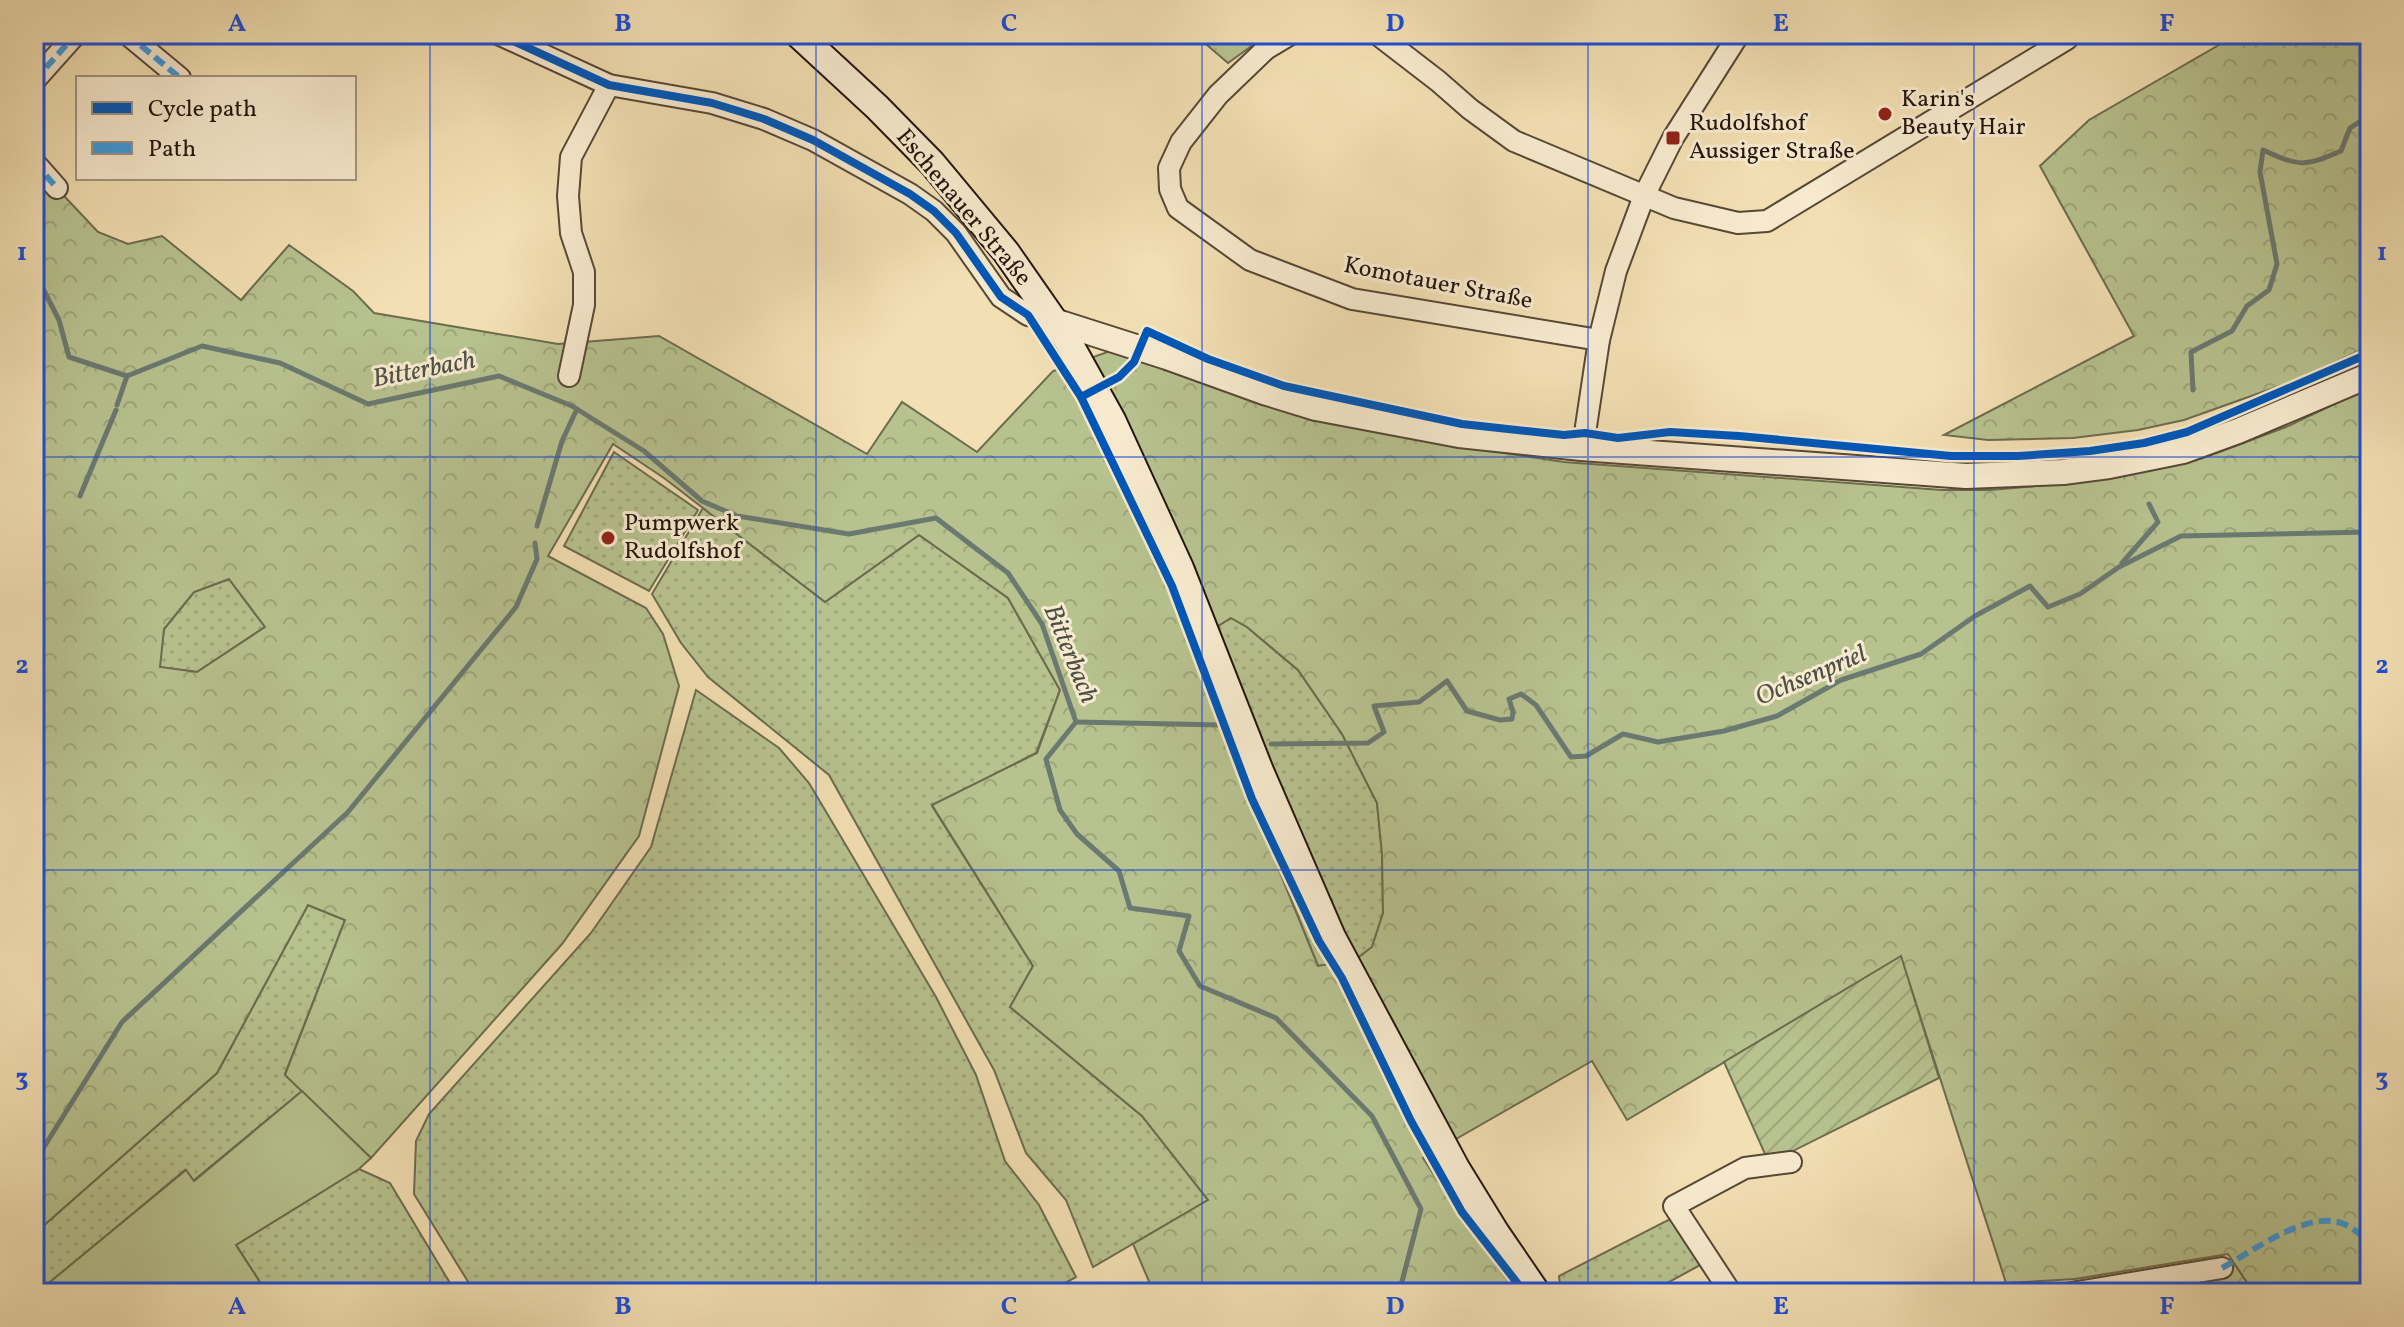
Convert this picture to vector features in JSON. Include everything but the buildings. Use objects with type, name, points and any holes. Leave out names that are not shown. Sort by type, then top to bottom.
[{"type":"main road","name":"Eschenauer Straße","points":[[798,34],[932,163],[1006,252],[1054,321],[1105,408],[1180,568],[1260,771],[1332,937],[1452,1161],[1537,1293]]},
{"type":"street","points":[[34,81],[76,34]]},
{"type":"street","points":[[127,34],[178,76]]},
{"type":"street","points":[[498,34],[609,85],[712,103],[764,119],[813,140],[910,194],[934,211],[956,233],[1001,297],[1028,315],[1167,357],[1316,408],[1459,435],[1581,448],[1966,476],[2063,472],[2109,466],[2200,445],[2370,375]]},
{"type":"street","name":"Komotauer Straße","points":[[1291,34],[1266,49],[1218,95],[1181,142],[1169,168],[1170,189],[1178,208],[1250,260],[1352,299],[1599,340]]},
{"type":"street","points":[[1377,34],[1514,141],[1674,208],[1738,223],[1767,221],[2071,34]]},
{"type":"street","points":[[1581,448],[1599,340],[1616,271],[1644,196],[1673,138],[1739,34]]},
{"type":"street","points":[[569,376],[584,305],[584,272],[571,233],[568,196],[571,157],[609,85]]},
{"type":"street","points":[[34,162],[57,188]]},
{"type":"street","points":[[1731,1293],[1674,1206],[1745,1168],[1791,1162]]},
{"type":"street","points":[[2071,1293],[2222,1268]]},
{"type":"green space","points":[[1194,34],[1268,34],[1228,63]]},
{"type":"green space","points":[[2238,34],[2370,34],[2370,346],[2296,380],[2184,420],[2138,430],[2073,438],[1988,440],[1944,435],[2134,336],[2040,166],[2089,120]]},
{"type":"green space","points":[[34,164],[98,232],[128,244],[162,236],[241,300],[289,245],[353,291],[374,313],[558,344],[659,336],[867,454],[902,402],[977,452],[1053,371],[1116,349],[1327,423],[1437,443],[1564,462],[1942,490],[1991,490],[2070,483],[2203,458],[2286,427],[2370,387],[2370,1293],[2254,1293],[2228,1254],[2075,1279],[2006,1283],[1901,957],[1627,1120],[1592,1061],[1423,1158],[1517,1293],[1154,1293],[1133,1244],[1208,1200],[1142,1116],[1010,1007],[1033,966],[932,805],[1037,753],[1060,690],[1008,598],[919,535],[825,602],[664,478],[613,444],[548,556],[646,608],[663,634],[679,686],[639,836],[562,944],[371,1158],[285,1075],[345,920],[308,905],[217,1073],[34,1234]],"holes":[[[229,579],[265,627],[197,672],[160,667],[164,629],[194,592]],[[1231,618],[1247,627],[1298,670],[1342,734],[1377,803],[1383,913],[1372,947],[1355,960],[1318,966],[1209,698],[1195,657],[1199,638]]]},
{"type":"green space","points":[[614,452],[698,510],[649,591],[564,546]]},
{"type":"green space","points":[[703,508],[825,602],[919,535],[1008,598],[1060,690],[1036,753],[932,806],[1033,966],[1010,1007],[1142,1116],[1208,1200],[1093,1267],[1066,1200],[1026,1153],[994,1070],[829,775],[708,677],[681,643],[652,594]]},
{"type":"green space","points":[[229,579],[265,627],[197,672],[159,667],[164,629],[194,592]]},
{"type":"green space","points":[[1231,618],[1247,627],[1298,670],[1342,734],[1377,803],[1383,913],[1372,947],[1355,960],[1318,966],[1209,698],[1195,657],[1199,637]]},
{"type":"green space","points":[[696,690],[779,748],[809,783],[936,997],[976,1075],[1005,1161],[1039,1205],[1076,1277],[1047,1293],[475,1293],[414,1194],[416,1141],[429,1114],[591,933],[651,847]]},
{"type":"green space","points":[[308,905],[345,920],[285,1074],[302,1091],[193,1181],[185,1170],[40,1293],[34,1293],[34,1234],[217,1073]]},
{"type":"green space","points":[[1901,956],[1939,1078],[1769,1163],[1724,1062]]},
{"type":"green space","points":[[302,1091],[371,1158],[359,1169],[236,1245],[267,1293],[40,1293],[186,1170],[194,1181]]},
{"type":"green space","points":[[359,1169],[390,1183],[456,1293],[267,1293],[236,1245]]},
{"type":"green space","points":[[1674,1217],[1702,1264],[1649,1293],[1566,1293],[1560,1285],[1559,1276]]},
{"type":"green space","points":[[2235,1265],[2254,1293],[2119,1293]]},
{"type":"waterway","points":[[2193,390],[2191,352],[2232,331],[2247,306],[2269,290],[2277,264],[2260,172],[2263,150],[2294,162],[2318,160],[2341,151],[2350,128],[2370,115]]},
{"type":"waterway","name":"Bitterbach","points":[[34,267],[59,320],[69,357],[127,376],[202,346],[280,363],[368,404],[499,376],[572,406],[644,451],[702,501],[737,516],[849,534],[936,518],[1008,573],[1042,624],[1076,722]]},
{"type":"waterway","points":[[117,405],[127,376]]},
{"type":"waterway","points":[[537,526],[562,441],[577,409]]},
{"type":"waterway","points":[[80,496],[116,410]]},
{"type":"waterway","points":[[2122,563],[2158,522],[2149,504]]},
{"type":"waterway","name":"Ochsenpriel","points":[[1271,744],[1368,743],[1384,732],[1374,706],[1419,702],[1447,681],[1467,711],[1500,720],[1512,719],[1509,699],[1521,694],[1536,705],[1571,757],[1586,756],[1623,734],[1658,742],[1724,731],[1777,716],[1841,680],[1921,654],[1975,616],[2030,586],[2048,607],[2080,594],[2119,567],[2181,536],[2370,532]]},
{"type":"waterway","points":[[34,1163],[122,1022],[348,812],[516,607],[537,559],[535,543]]},
{"type":"waterway","name":"Bitterbach","points":[[1076,722],[1046,759],[1060,810],[1077,834],[1119,871],[1130,908],[1189,916],[1179,951],[1200,986],[1276,1018],[1372,1116],[1421,1209],[1399,1293]]},
{"type":"waterway","name":"Ochsenpriel","points":[[1076,722],[1222,725]]},
{"type":"marked path","points":[[34,81],[76,34]]},
{"type":"marked path","points":[[127,34],[178,76]]},
{"type":"marked path","points":[[34,162],[57,188]]},
{"type":"marked path","points":[[2222,1268],[2281,1234],[2314,1222],[2344,1224],[2370,1242]]},
{"type":"cycle path","points":[[498,34],[609,85],[712,103],[764,119],[813,140],[910,194],[934,211],[956,233],[1001,297],[1028,315],[1081,397],[1172,586],[1252,799],[1319,941],[1342,978],[1411,1121],[1462,1212],[1525,1293]]},
{"type":"cycle path","points":[[1081,397],[1119,377],[1134,362],[1147,331],[1208,359],[1284,386],[1462,424],[1564,435],[1585,433],[1618,438],[1670,432],[1951,456],[2018,456],[2090,451],[2144,443],[2187,432],[2370,353]]},
{"type":"place","name":"Karin's Beauty Hair","points":[[1885,114]]},
{"type":"place","name":"Rudolfshof Aussiger Straße","points":[[1673,138]]},
{"type":"place","name":"Pumpwerk Rudolfshof","points":[[608,538]]}]
